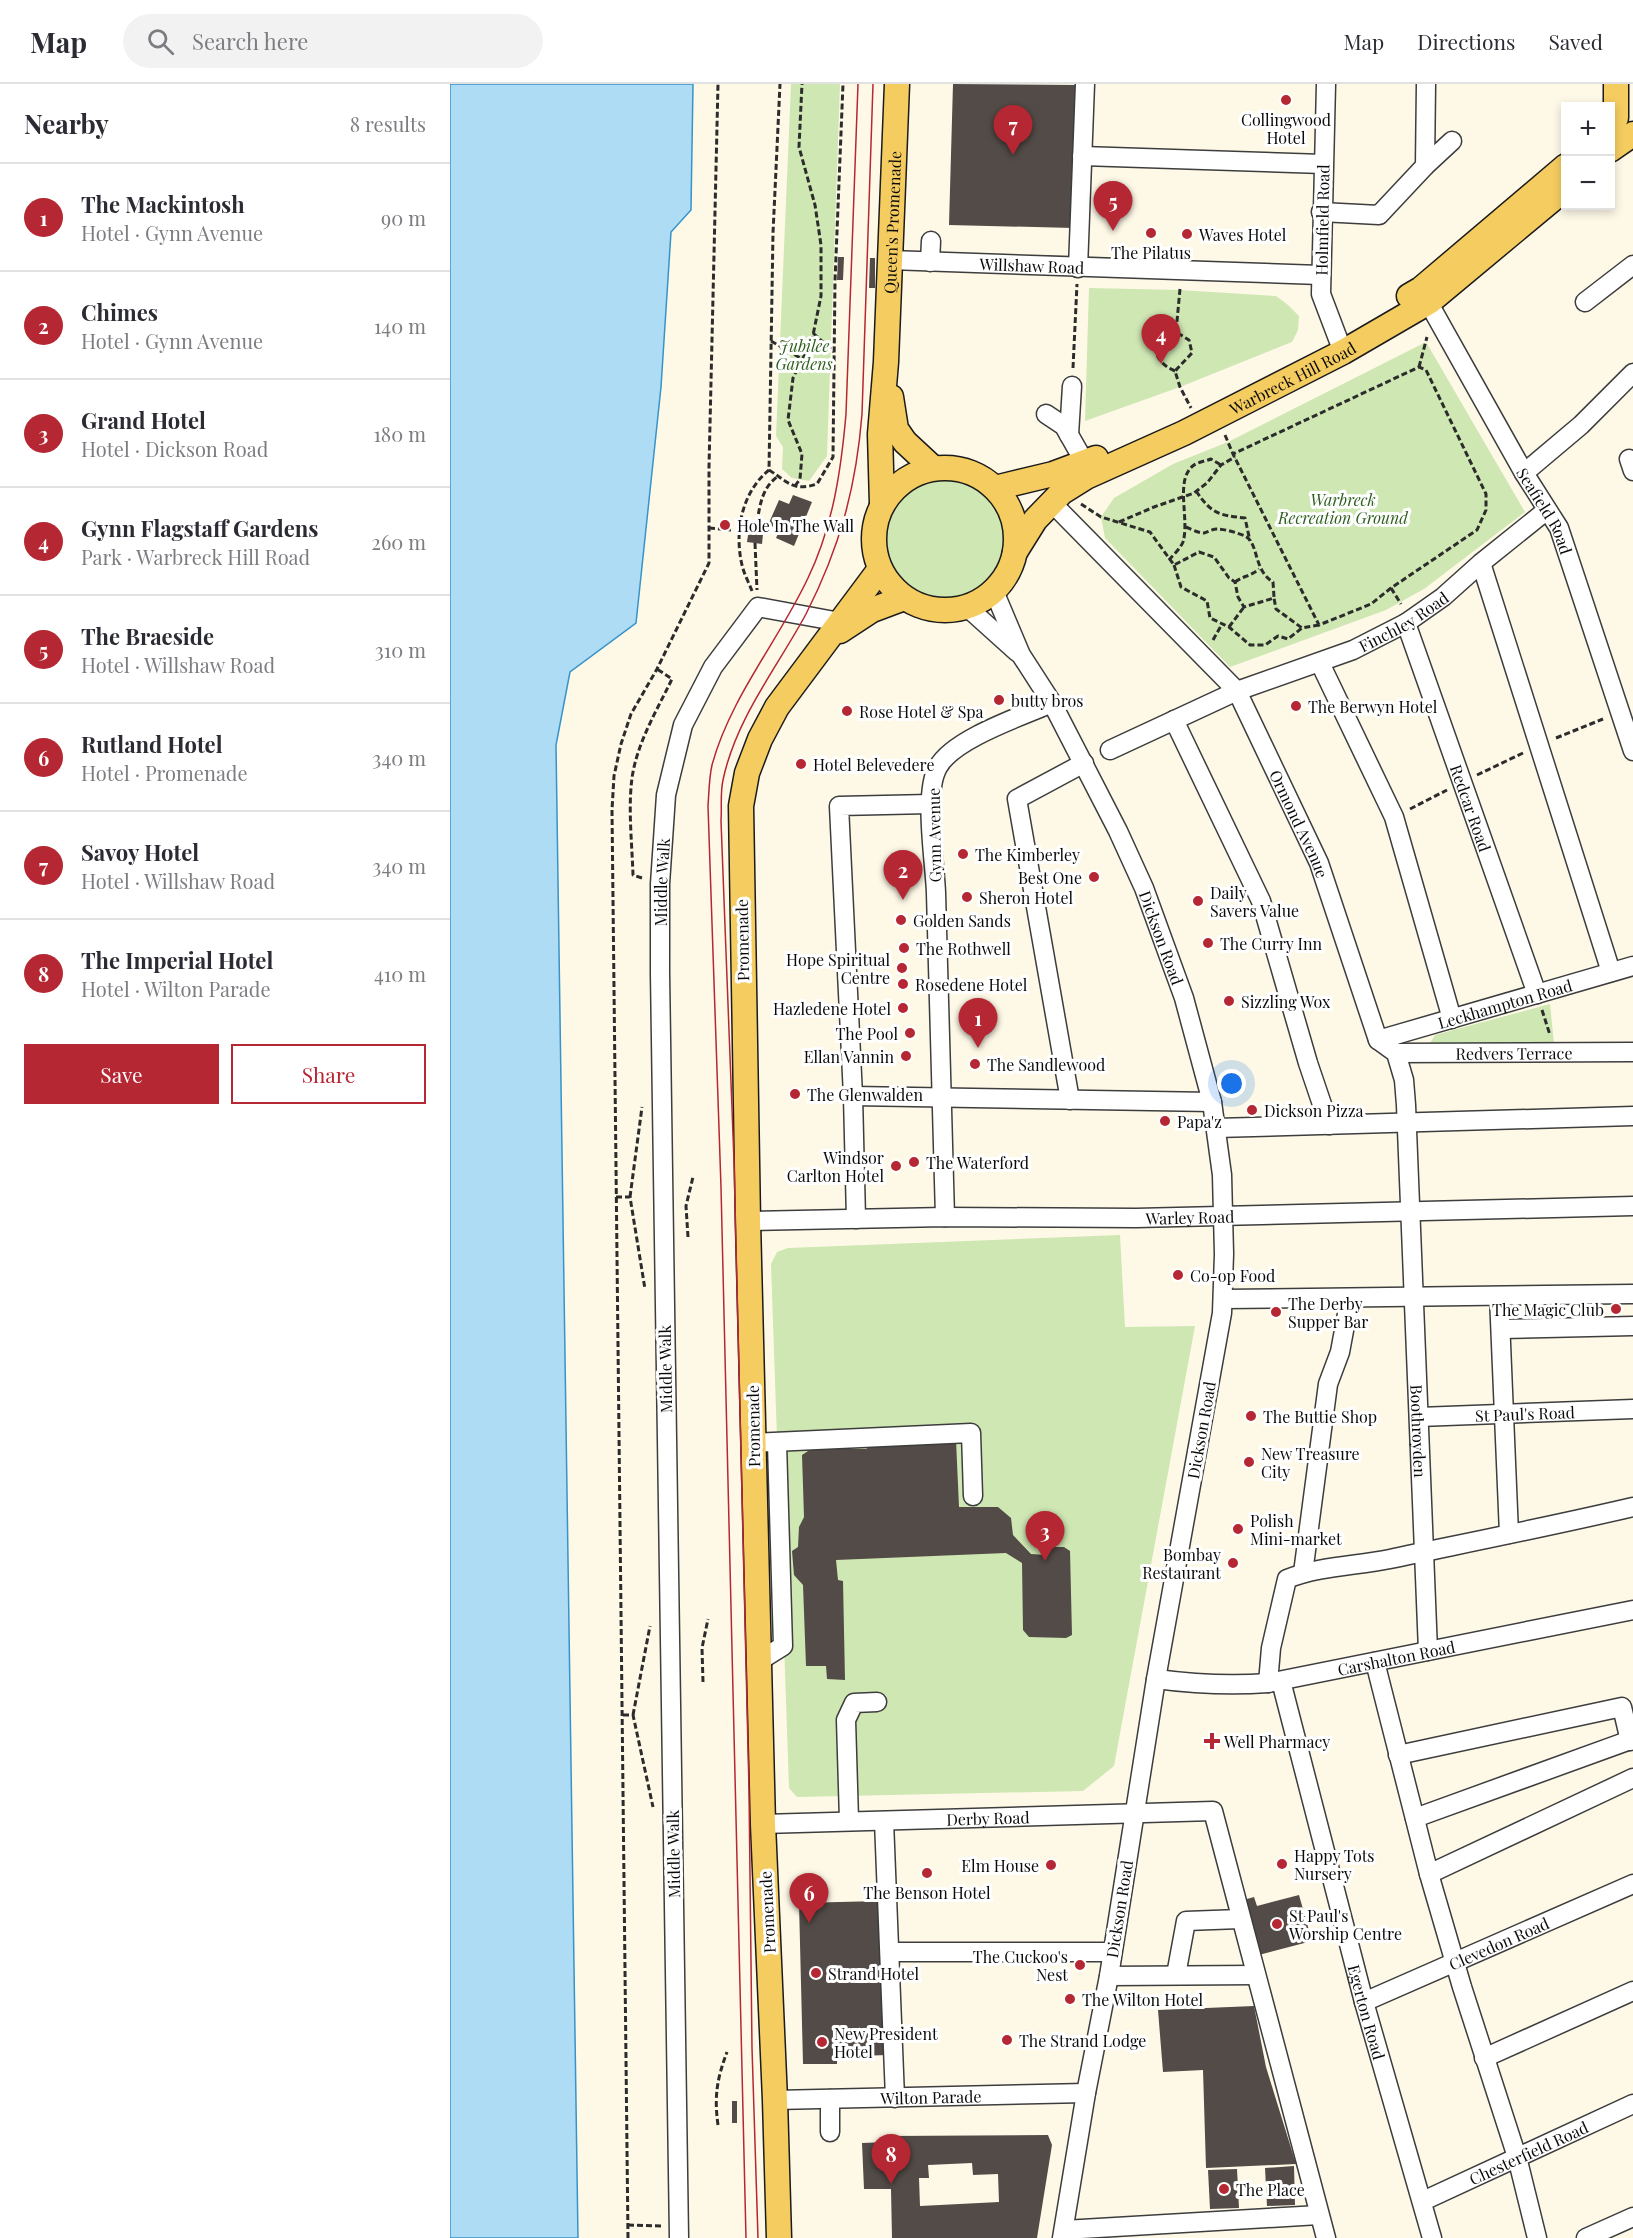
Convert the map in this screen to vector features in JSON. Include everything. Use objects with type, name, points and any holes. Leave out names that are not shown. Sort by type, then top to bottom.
[{"type":"main road","name":"Queen's Promenade","points":[[882,504],[879,434],[886,362],[897,84]]},
{"type":"main road","points":[[1616,92],[1624,112],[1633,118]]},
{"type":"main road","points":[[1615,120],[1616,92]]},
{"type":"main road","points":[[1615,147],[1633,134]]},
{"type":"main road","name":"Warbreck Hill Road","points":[[1425,295],[1561,171]]},
{"type":"main road","name":"Warbreck Hill Road","points":[[1016,552],[1035,520],[1062,492],[1086,477],[1184,433],[1425,295],[1561,192]]},
{"type":"main road","name":"Warbreck Hill Road","points":[[995,488],[1024,482],[1084,463],[1340,345]]},
{"type":"main road","name":"Queen's Promenade","points":[[886,362],[896,429],[905,442],[933,468]]},
{"type":"main road","points":[[950,467],[966,470],[982,477],[1007,503],[1017,536],[1016,552],[1008,573],[994,591],[967,607],[951,610],[934,610],[904,598],[890,586],[879,569],[873,548],[874,526],[882,504],[895,487],[912,475],[933,468],[950,467]]},
{"type":"main road","name":"Promenade","points":[[779,2238],[763,1824],[748,1221],[741,806],[747,773],[760,739],[777,707],[879,569]]},
{"type":"main road","name":"Promenade","points":[[834,630],[872,610],[904,598]]},
{"type":"street","points":[[1078,268],[1085,84]]},
{"type":"street","name":"Holmfield Road","points":[[1326,84],[1321,294],[1340,345]]},
{"type":"street","points":[[1425,166],[1426,84]]},
{"type":"street","points":[[1322,212],[1379,215],[1452,141]]},
{"type":"street","points":[[1082,156],[1323,164]]},
{"type":"street","points":[[930,262],[931,241]]},
{"type":"street","name":"Willshaw Road","points":[[890,260],[1181,272],[1320,275]]},
{"type":"street","points":[[1585,302],[1633,264]]},
{"type":"street","name":"Seafield Road","points":[[1425,295],[1524,473],[1559,528],[1627,707],[1633,751]]},
{"type":"street","points":[[1524,473],[1581,425],[1633,373]]},
{"type":"street","points":[[1070,435],[1072,386]]},
{"type":"street","points":[[1047,414],[1064,426],[1084,463]]},
{"type":"street","name":"Ormond Avenue","points":[[1051,502],[1237,692],[1319,863],[1378,1040]]},
{"type":"street","name":"Finchley Road","points":[[1110,750],[1237,692],[1353,650],[1406,623],[1443,597],[1480,563],[1547,510]]},
{"type":"street","points":[[1480,563],[1611,972]]},
{"type":"street","name":"Dickson Road","points":[[994,591],[1021,655],[1052,703],[1084,764],[1144,888],[1165,944],[1184,998],[1212,1102],[1222,1175],[1224,1214],[1224,1299],[1156,1679],[1063,2234]]},
{"type":"street","points":[[758,607],[804,617],[834,630]]},
{"type":"street","name":"Middle Walk","points":[[679,2232],[669,1524],[665,1418],[660,884],[666,795],[683,725],[713,667],[758,607]]},
{"type":"street","name":"Dickson Road","points":[[967,607],[1021,655]]},
{"type":"street","name":"Redcar Road","points":[[1406,623],[1538,994]]},
{"type":"street","points":[[1320,663],[1394,817],[1452,1019]]},
{"type":"street","name":"Gynn Avenue","points":[[945,1217],[935,864],[930,804],[932,784],[938,767],[948,754],[962,744],[1052,703]]},
{"type":"street","points":[[1174,720],[1261,901],[1308,1063],[1329,1125]]},
{"type":"street","points":[[1070,1100],[1017,799],[1084,764]]},
{"type":"street","points":[[856,1219],[853,1096],[839,806],[930,804]]},
{"type":"street","name":"Leckhampton Road","points":[[1378,1040],[1633,966]]},
{"type":"street","points":[[1378,1040],[1396,1053],[1404,1080],[1412,1212]]},
{"type":"street","name":"Redvers Terrace","points":[[1396,1053],[1633,1052]]},
{"type":"street","points":[[853,1096],[1212,1102]]},
{"type":"street","points":[[1216,1128],[1633,1116]]},
{"type":"street","name":"Warley Road","points":[[748,1221],[945,1217],[1136,1218],[1224,1214],[1633,1206]]},
{"type":"street","name":"Boothroyden","points":[[1412,1212],[1428,1651]]},
{"type":"street","points":[[1224,1299],[1633,1294]]},
{"type":"street","points":[[1499,1296],[1509,1534]]},
{"type":"street","points":[[1303,1573],[1328,1384],[1340,1352],[1350,1298]]},
{"type":"street","points":[[1501,1329],[1633,1326]]},
{"type":"street","name":"St Paul's Road","points":[[1419,1417],[1633,1409]]},
{"type":"street","points":[[753,1443],[971,1433],[973,1496]]},
{"type":"street","points":[[759,1661],[783,1646],[777,1443]]},
{"type":"street","points":[[1274,1682],[1272,1648],[1287,1580],[1303,1573],[1424,1552],[1633,1507]]},
{"type":"street","name":"Carshalton Road","points":[[1156,1679],[1201,1685],[1234,1686],[1274,1682],[1633,1610]]},
{"type":"street","points":[[1376,1662],[1430,1874],[1484,2058],[1517,2157],[1537,2238]]},
{"type":"street","name":"Egerton Road","points":[[1274,1682],[1432,2238]]},
{"type":"street","points":[[849,1820],[846,1719],[854,1703],[877,1702]]},
{"type":"street","points":[[1398,1755],[1622,1707],[1631,1740],[1415,1818]]},
{"type":"street","points":[[1430,1874],[1633,1778]]},
{"type":"street","name":"Derby Road","points":[[763,1824],[1213,1811],[1240,1919]]},
{"type":"street","points":[[884,1821],[895,2098]]},
{"type":"street","name":"Clevedon Road","points":[[1364,2002],[1633,1884]]},
{"type":"street","points":[[1176,1975],[1186,1921],[1240,1919],[1326,2238]]},
{"type":"street","points":[[890,1952],[1112,1952]]},
{"type":"street","points":[[1108,1976],[1256,1975]]},
{"type":"street","points":[[1484,2058],[1633,1991]]},
{"type":"street","name":"Wilton Parade","points":[[775,2100],[1086,2093]]},
{"type":"street","points":[[830,2099],[830,2132]]},
{"type":"street","name":"Chesterfield Road","points":[[1423,2201],[1633,2104]]},
{"type":"street","points":[[1063,2234],[1208,2230],[1319,2215]]},
{"type":"street","points":[[1586,2238],[1633,2217]]},
{"type":"path","points":[[758,607],[742,566],[740,531],[747,496],[758,479],[769,470],[780,84]]},
{"type":"path","points":[[794,487],[800,479],[802,454],[788,420],[793,378],[813,333],[821,296],[820,245],[815,205],[799,147],[802,84]]},
{"type":"path","points":[[769,470],[794,487],[805,488],[818,484],[833,457],[834,352],[843,84]]},
{"type":"path","points":[[1072,386],[1078,268]]},
{"type":"path","points":[[1176,332],[1181,272]]},
{"type":"path","points":[[1175,371],[1192,353],[1189,340],[1176,332],[1166,331],[1159,338],[1156,347],[1157,357],[1164,366],[1175,371],[1180,387],[1194,413]]},
{"type":"path","points":[[813,333],[834,352]]},
{"type":"path","points":[[771,341],[802,359]]},
{"type":"path","points":[[1119,522],[1196,491],[1207,483],[1221,465],[1234,456],[1419,367],[1426,342]]},
{"type":"path","points":[[1101,517],[1150,532],[1174,565],[1181,587],[1207,601],[1210,618],[1229,627],[1250,645],[1264,645],[1278,636],[1288,639],[1302,628],[1319,625],[1371,604],[1390,588],[1477,530],[1486,510],[1486,494],[1426,370],[1419,367]]},
{"type":"path","points":[[1228,442],[1319,625]]},
{"type":"path","points":[[1169,560],[1182,544],[1186,528],[1185,475],[1194,465],[1211,459],[1221,465]]},
{"type":"path","points":[[757,523],[764,491],[778,476]]},
{"type":"path","points":[[1196,491],[1207,508],[1223,516],[1245,518],[1259,568],[1265,578],[1273,582],[1276,609],[1302,628]]},
{"type":"path","points":[[709,528],[731,530]]},
{"type":"path","points":[[1186,528],[1202,533],[1216,529],[1224,530],[1250,540]]},
{"type":"path","points":[[755,543],[758,607]]},
{"type":"path","points":[[1174,565],[1199,552],[1214,557],[1229,578],[1236,582]]},
{"type":"path","points":[[1236,582],[1242,577],[1251,575],[1259,568]]},
{"type":"path","points":[[1236,582],[1238,597],[1244,607]]},
{"type":"path","points":[[1390,588],[1401,602]]},
{"type":"path","points":[[1229,627],[1244,607],[1274,598]]},
{"type":"path","points":[[1209,645],[1222,624]]},
{"type":"path","points":[[657,669],[672,679],[642,741],[632,777],[631,815],[633,875],[660,884]]},
{"type":"path","points":[[1394,817],[1464,782]]},
{"type":"path","points":[[1538,994],[1556,1052]]},
{"type":"path","points":[[688,1237],[686,1206],[693,1177]]},
{"type":"path","points":[[703,1682],[702,1648],[708,1619]]},
{"type":"path","points":[[717,2125],[718,2075],[727,2052]]},
{"type":"path","points":[[628,2225],[679,2232]]},
{"type":"green space","name":"Jubilee Gardens","points":[[791,84],[840,84],[827,456],[809,481],[792,478],[782,469],[783,447],[776,436]]},
{"type":"green space","points":[[1089,288],[1180,290],[1276,296],[1299,316],[1298,330],[1292,342],[1180,387],[1085,421]]},
{"type":"green space","name":"Warbreck Recreation Ground","points":[[1426,342],[1525,512],[1424,589],[1386,610],[1230,667],[1105,538],[1101,517],[1114,498],[1173,464],[1228,442]]},
{"type":"green space","points":[[945,479],[968,484],[987,496],[999,515],[1004,538],[999,561],[987,580],[968,592],[945,597],[922,592],[903,580],[891,561],[886,538],[891,515],[903,496],[922,484]]},
{"type":"green space","points":[[1550,1004],[1554,1043],[1430,1043],[1435,1035]]},
{"type":"green space","points":[[1120,1235],[1125,1327],[1195,1326],[1114,1766],[1083,1791],[797,1797],[789,1788],[771,1264],[777,1252],[788,1248]]},
{"type":"water","points":[[450,84],[693,84],[691,210],[671,232],[661,387],[636,623],[570,672],[556,745],[578,2238],[450,2238]]},
{"type":"building","points":[[953,84],[1077,85],[1073,228],[949,225]]},
{"type":"building","points":[[838,257],[844,257],[843,280],[837,280]]},
{"type":"building","points":[[870,258],[875,258],[875,288],[869,288]]},
{"type":"building","points":[[793,495],[812,502],[794,546],[776,538],[780,529],[768,525],[779,500],[789,504]]},
{"type":"building","points":[[750,522],[764,524],[762,544],[747,542]]},
{"type":"building","points":[[956,1440],[959,1507],[998,1507],[1011,1518],[1013,1535],[1031,1554],[1046,1555],[1051,1547],[1064,1547],[1070,1551],[1072,1635],[1066,1638],[1029,1637],[1023,1630],[1022,1563],[1006,1553],[836,1560],[838,1580],[843,1581],[845,1680],[827,1679],[826,1666],[806,1666],[803,1585],[794,1575],[792,1551],[798,1547],[799,1527],[804,1517],[802,1455],[811,1449],[866,1449],[874,1444]]},
{"type":"building","name":"St Paul's Worship Centre","points":[[1299,1895],[1312,1941],[1255,1956],[1240,1901],[1254,1897],[1257,1906]]},
{"type":"building","points":[[880,1901],[883,2033],[886,2033],[886,2055],[837,2057],[837,2064],[803,2064],[799,1903]]},
{"type":"building","points":[[1254,2006],[1266,2067],[1296,2164],[1206,2168],[1203,2070],[1163,2072],[1158,2010]]},
{"type":"building","points":[[732,2101],[737,2101],[737,2123],[732,2123]]},
{"type":"building","points":[[1048,2135],[1052,2145],[1037,2238],[892,2238],[891,2189],[864,2189],[862,2143],[888,2142],[888,2136]],"holes":[[[972,2163],[973,2175],[998,2174],[999,2202],[920,2206],[919,2178],[929,2178],[928,2165]]]},
{"type":"building","name":"The Place","points":[[1294,2166],[1295,2205],[1267,2206],[1265,2168]]},
{"type":"building","name":"The Place","points":[[1237,2169],[1239,2208],[1210,2209],[1208,2170]]},
{"type":"tram line","points":[[746,2238],[721,1187],[708,806],[711,770],[720,740],[743,693],[808,578],[830,518],[846,414],[858,84]]},
{"type":"tram line","points":[[758,2238],[734,1161],[721,821],[722,790],[729,757],[747,714],[795,634],[818,589],[837,541],[851,492],[862,414],[873,84]]},
{"type":"place","name":"Collingwood Hotel","points":[[1286,100]]},
{"type":"place","name":"Savoy Hotel","points":[[1013,155]]},
{"type":"place","name":"The Braeside","points":[[1113,231]]},
{"type":"place","name":"The Pilatus","points":[[1151,233]]},
{"type":"place","name":"Waves Hotel","points":[[1187,234]]},
{"type":"place","name":"Gynn Flagstaff Gardens","points":[[1161,364]]},
{"type":"place","name":"Hole In The Wall","points":[[725,525]]},
{"type":"place","name":"butty bros","points":[[999,700]]},
{"type":"place","name":"The Berwyn Hotel","points":[[1296,706]]},
{"type":"place","name":"Rose Hotel & Spa","points":[[847,711]]},
{"type":"place","name":"Hotel Belevedere","points":[[801,764]]},
{"type":"place","name":"The Kimberley","points":[[963,854]]},
{"type":"place","name":"Best One","points":[[1094,877]]},
{"type":"place","name":"Sheron Hotel","points":[[967,897]]},
{"type":"place","name":"Chimes","points":[[903,900]]},
{"type":"place","name":"Daily Savers Value","points":[[1198,901]]},
{"type":"place","name":"Golden Sands","points":[[901,920]]},
{"type":"place","name":"The Curry Inn","points":[[1208,943]]},
{"type":"place","name":"The Rothwell","points":[[904,948]]},
{"type":"place","name":"Hope Spiritual Centre","points":[[902,968]]},
{"type":"place","name":"Rosedene Hotel","points":[[903,984]]},
{"type":"place","name":"Sizzling Wox","points":[[1229,1001]]},
{"type":"place","name":"Hazledene Hotel","points":[[903,1008]]},
{"type":"place","name":"The Pool","points":[[910,1033]]},
{"type":"place","name":"The Mackintosh","points":[[978,1048]]},
{"type":"place","name":"Ellan Vannin","points":[[906,1056]]},
{"type":"place","name":"The Sandlewood","points":[[975,1064]]},
{"type":"place","name":"The Glenwalden","points":[[795,1094]]},
{"type":"place","name":"Dickson Pizza","points":[[1252,1110]]},
{"type":"place","name":"Papa'z","points":[[1165,1121]]},
{"type":"place","name":"The Waterford","points":[[914,1162]]},
{"type":"place","name":"Windsor Carlton Hotel","points":[[896,1166]]},
{"type":"place","name":"Co-op Food","points":[[1178,1275]]},
{"type":"place","name":"The Magic Club","points":[[1616,1309]]},
{"type":"place","name":"The Derby Supper Bar","points":[[1276,1312]]},
{"type":"place","name":"The Buttie Shop","points":[[1251,1416]]},
{"type":"place","name":"New Treasure City","points":[[1249,1462]]},
{"type":"place","name":"Polish Mini-market","points":[[1238,1529]]},
{"type":"place","name":"Grand Hotel","points":[[1045,1561]]},
{"type":"place","name":"Bombay Restaurant","points":[[1233,1563]]},
{"type":"place","name":"Well Pharmacy","points":[[1212,1741]]},
{"type":"place","name":"Happy Tots Nursery","points":[[1282,1864]]},
{"type":"place","name":"Elm House","points":[[1051,1865]]},
{"type":"place","name":"The Benson Hotel","points":[[927,1873]]},
{"type":"place","name":"Rutland Hotel","points":[[809,1923]]},
{"type":"place","name":"St Paul's Worship Centre","points":[[1277,1924]]},
{"type":"place","name":"The Cuckoo's Nest","points":[[1080,1965]]},
{"type":"place","name":"Strand Hotel","points":[[816,1973]]},
{"type":"place","name":"The Wilton Hotel","points":[[1070,1999]]},
{"type":"place","name":"The Strand Lodge","points":[[1007,2040]]},
{"type":"place","name":"New President Hotel","points":[[822,2042]]},
{"type":"place","name":"The Imperial Hotel","points":[[891,2184]]},
{"type":"place","name":"The Place","points":[[1224,2189]]}]
